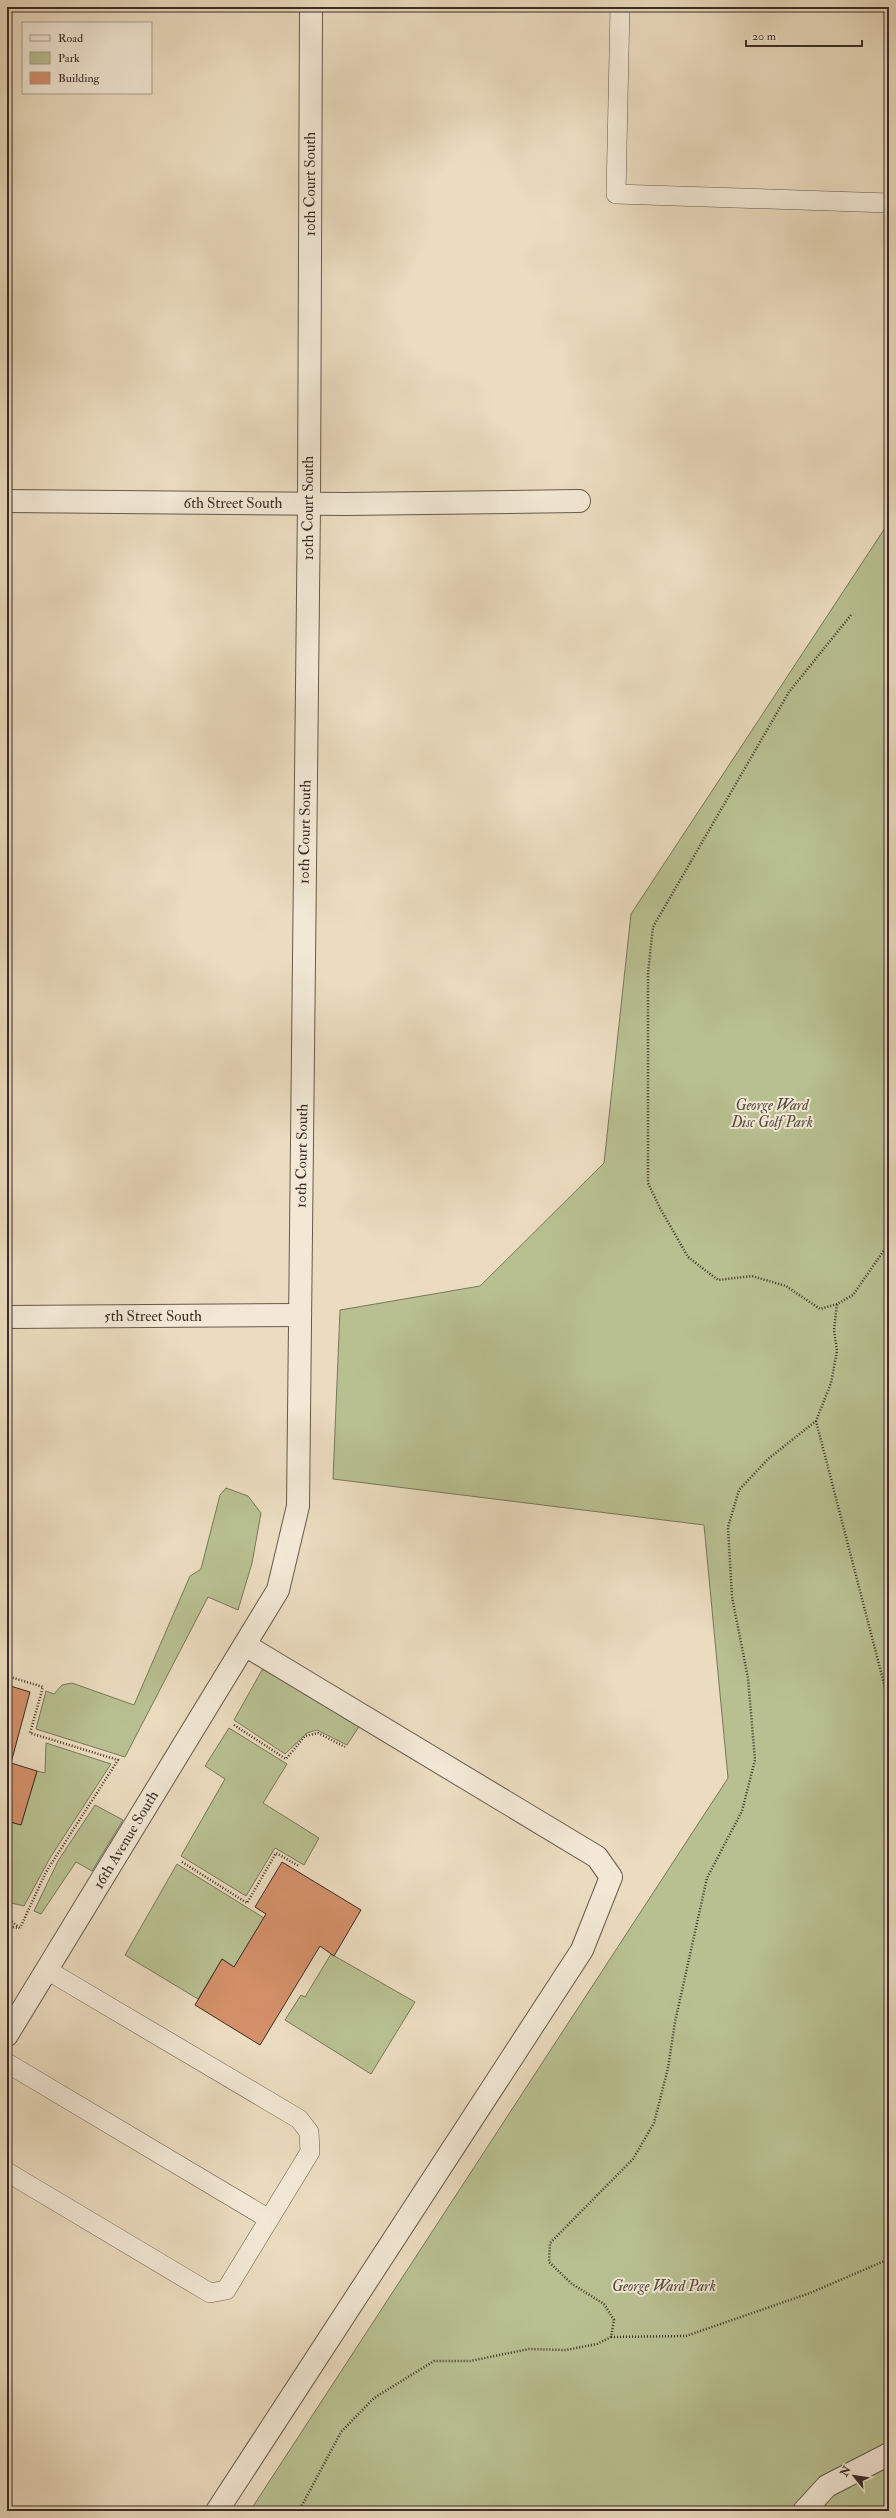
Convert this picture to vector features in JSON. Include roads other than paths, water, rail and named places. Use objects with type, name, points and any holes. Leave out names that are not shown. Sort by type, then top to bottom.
[{"type":"street","name":"10th Court South","points":[[245,1645],[278,1590],[298,1506],[309,504],[311,7]]},
{"type":"street","name":"6th Street South","points":[[7,501],[309,504],[579,501]]},
{"type":"street","name":"5th Street South","points":[[7,1317],[300,1315]]},
{"type":"street","name":"16th Avenue South","points":[[7,2035],[245,1645]]},
{"type":"street","points":[[217,2511],[582,1950],[610,1877],[597,1857],[245,1645]]},
{"type":"street","points":[[804,2511],[827,2486],[889,2454]]},
{"type":"lane","points":[[620,7],[616,194],[889,204]]},
{"type":"lane","points":[[7,2172],[210,2293],[226,2290],[310,2152],[309,2132],[299,2119],[47,1970]]},
{"type":"lane","points":[[7,2064],[269,2220]]},
{"type":"park label","name":"George Ward Disc Golf Park","points":[[772,1114]]},
{"type":"park label","name":"George Ward Park","points":[[664,2286]]}]
